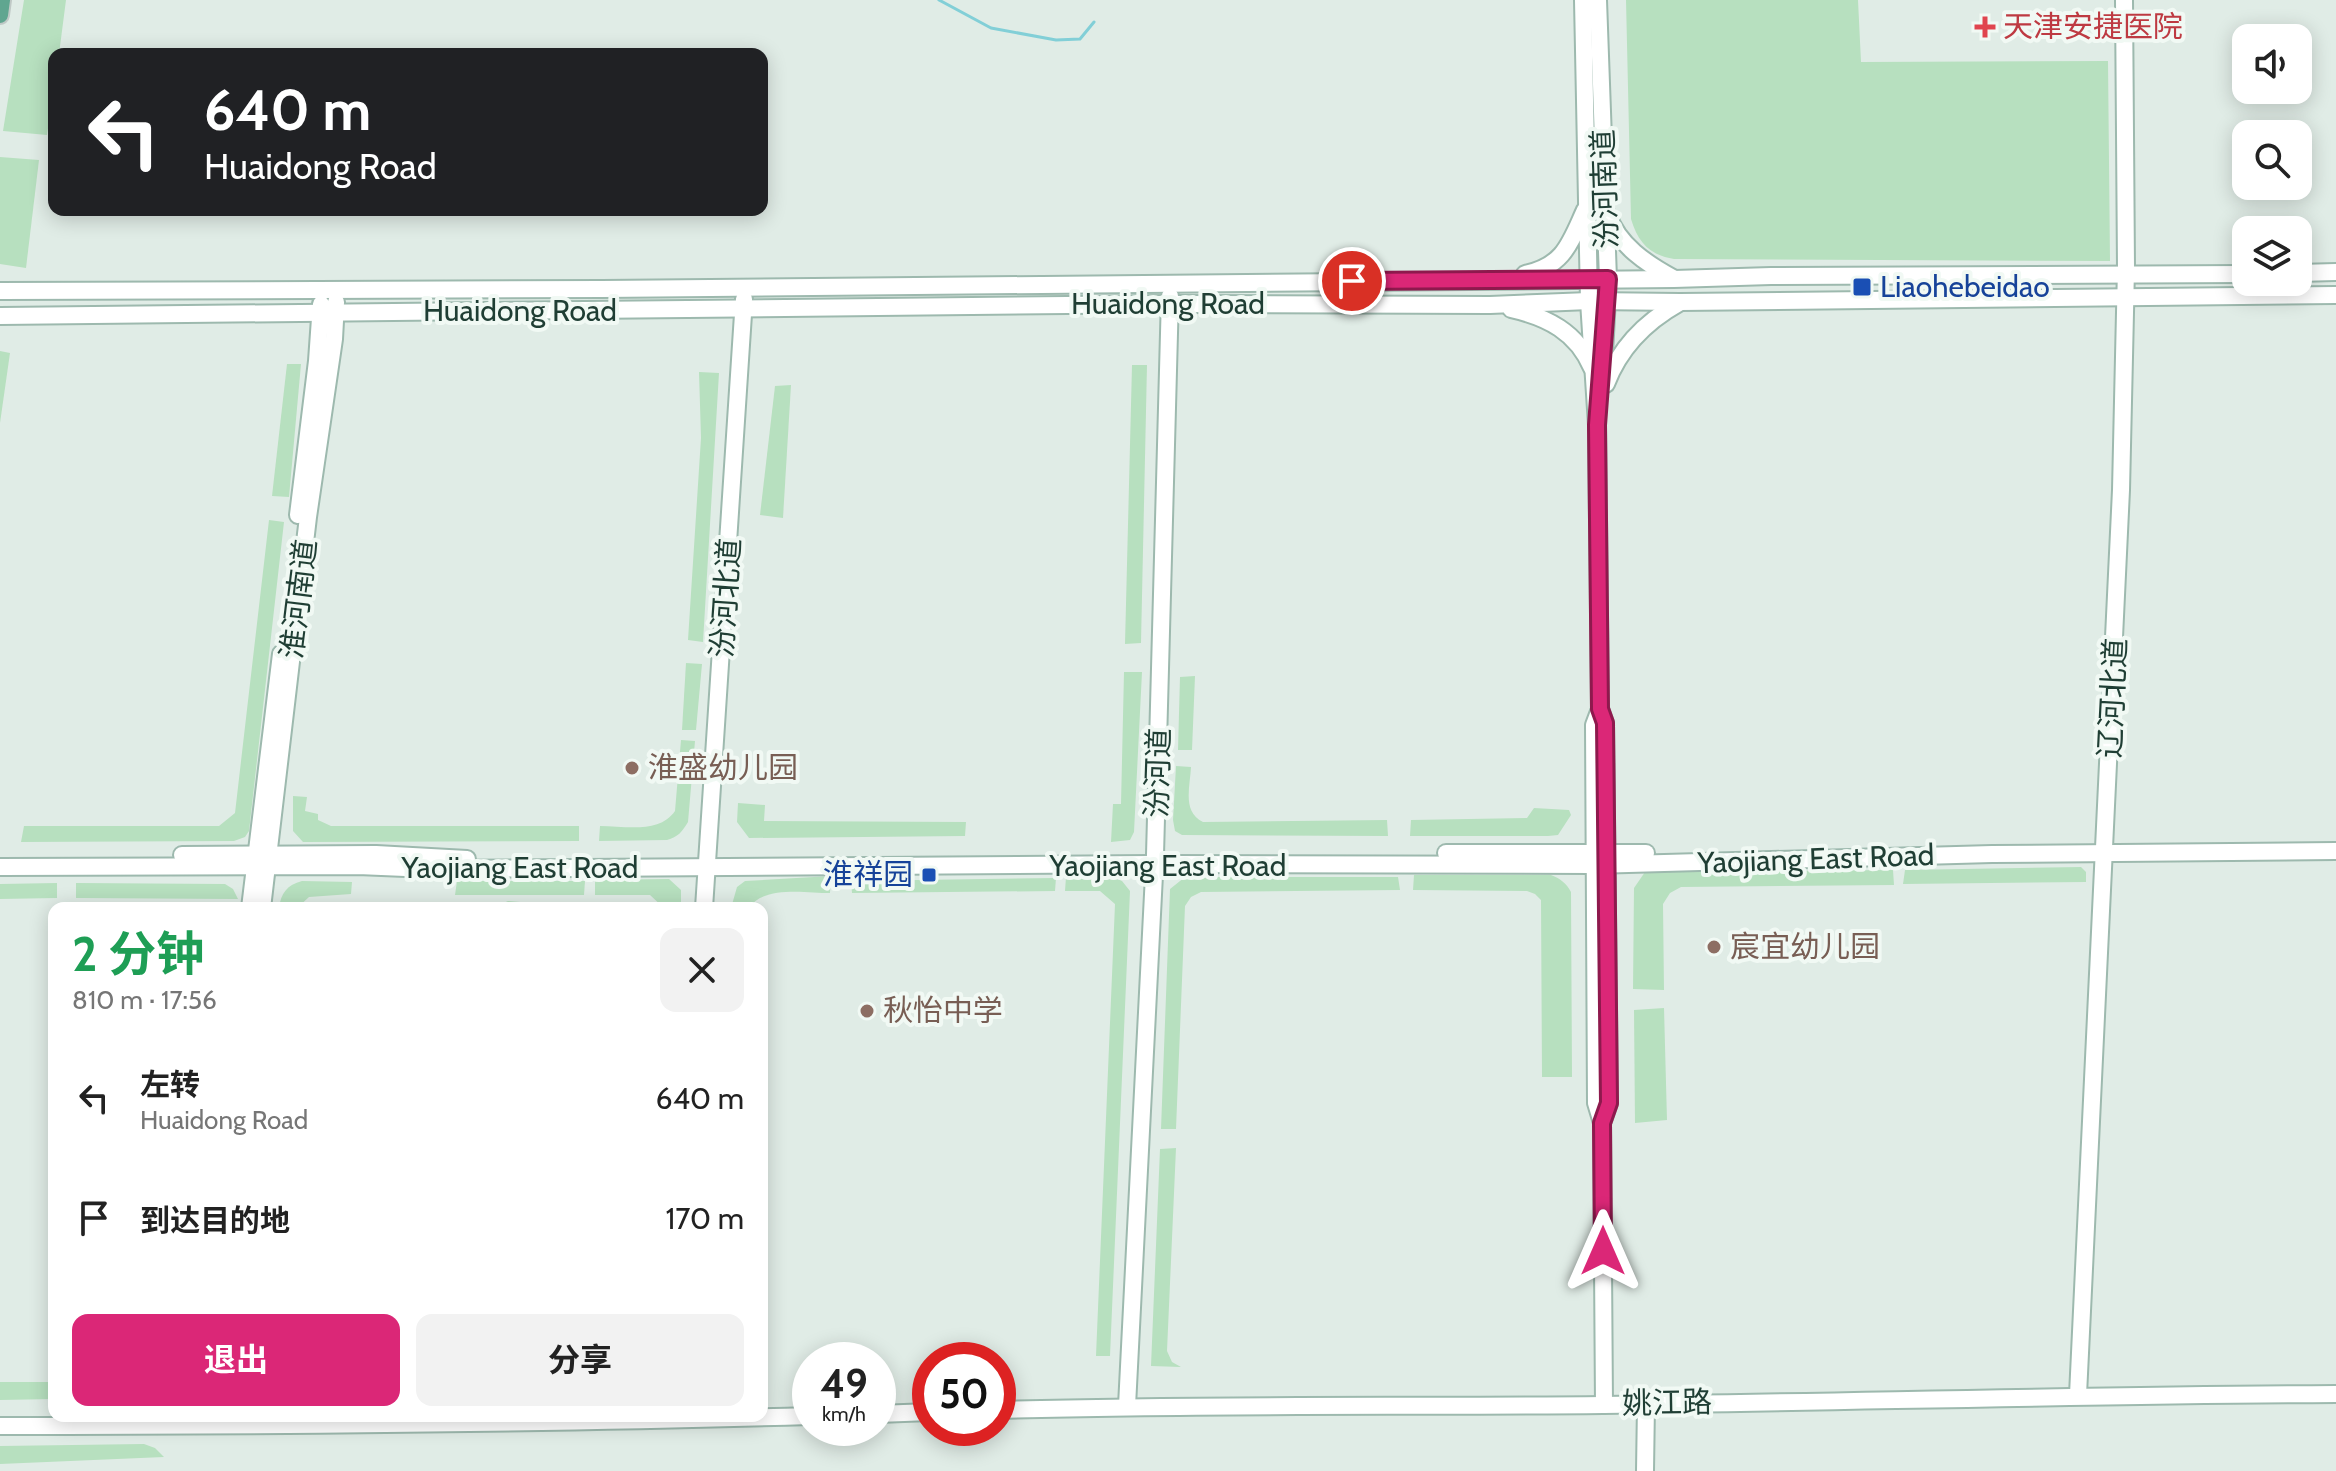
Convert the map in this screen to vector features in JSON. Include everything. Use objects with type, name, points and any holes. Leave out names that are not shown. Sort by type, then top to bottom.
[{"type":"main road","points":[[0,15],[2,0]]},
{"type":"main road","name":"汾河南道","points":[[1583,0],[1588,279],[1597,425],[1600,709],[1594,725],[1600,859],[1596,1103],[1602,1123],[1604,1405]]},
{"type":"main road","name":"汾河南道","points":[[1597,425],[1608,300],[1598,0]]},
{"type":"main road","name":"辽河北道","points":[[2078,1395],[2121,490],[2126,297],[2124,0]]},
{"type":"main road","points":[[1605,204],[1611,222],[1636,255],[1674,279]]},
{"type":"main road","points":[[1503,279],[1533,273],[1556,263],[1572,240],[1587,205]]},
{"type":"main road","points":[[2312,273],[2336,272]]},
{"type":"main road","name":"Huaidong Road","points":[[0,291],[2232,274]]},
{"type":"main road","name":"汾河道","points":[[1127,1406],[1155,860],[1170,284]]},
{"type":"main road","name":"汾河北道","points":[[704,902],[745,287]]},
{"type":"main road","name":"淮河南道","points":[[252,902],[262,860],[308,517],[329,290]]},
{"type":"main road","name":"Huaidong Road","points":[[0,316],[2336,295]]},
{"type":"main road","points":[[1601,397],[1612,369],[1630,341],[1654,317],[1680,302]]},
{"type":"main road","points":[[1490,305],[1524,312],[1558,325],[1581,348],[1595,374]]},
{"type":"main road","name":"Yaojiang East Road","points":[[0,858],[262,860],[429,869],[707,863],[1600,859],[2336,844]]},
{"type":"main road","name":"Yaojiang East Road","points":[[2106,851],[2336,851]]},
{"type":"main road","name":"淮河南道","points":[[262,860],[262,902]]},
{"type":"main road","name":"Yaojiang East Road","points":[[0,867],[262,860]]},
{"type":"main road","name":"姚江路","points":[[1016,1409],[1127,1406],[1604,1405],[2078,1395],[2336,1394]]},
{"type":"main road","points":[[1645,1471],[1646,1404]]},
{"type":"main road","points":[[768,1417],[792,1416]]},
{"type":"main road","points":[[0,1426],[155,1422]]},
{"type":"green space","points":[[24,0],[66,0],[60,48],[48,48],[47,135],[3,131]]},
{"type":"green space","points":[[1626,0],[1858,0],[1861,62],[2108,61],[2110,261],[1674,259],[1651,251],[1641,241],[1631,219]]},
{"type":"green space","points":[[0,157],[39,160],[26,268],[0,264]]},
{"type":"green space","points":[[0,351],[10,353],[0,423]]},
{"type":"green space","points":[[287,364],[301,364],[289,497],[272,496]]},
{"type":"green space","points":[[1132,365],[1147,365],[1141,643],[1125,644]]},
{"type":"green space","points":[[699,372],[719,373],[703,642],[688,640],[701,438]]},
{"type":"green space","points":[[791,385],[783,518],[760,515],[775,386]]},
{"type":"green space","points":[[269,520],[284,522],[249,831],[245,837],[234,841],[21,842],[24,826],[219,826],[235,813]]},
{"type":"green space","points":[[686,663],[702,664],[696,730],[682,730]]},
{"type":"green space","points":[[1124,672],[1142,672],[1134,832],[1130,840],[1111,842],[1113,804],[1121,804]]},
{"type":"green space","points":[[1195,676],[1192,750],[1178,750],[1180,677]]},
{"type":"green space","points":[[681,740],[695,741],[688,822],[682,831],[667,840],[599,841],[600,826],[651,826],[675,811]]},
{"type":"green space","points":[[1176,766],[1191,767],[1190,805],[1196,818],[1203,822],[1387,820],[1388,836],[1182,835],[1175,831],[1173,820]]},
{"type":"green space","points":[[293,796],[307,797],[305,811],[318,814],[318,820],[331,826],[579,826],[579,841],[303,842],[293,831]]},
{"type":"green space","points":[[738,803],[765,805],[764,821],[966,822],[965,836],[749,838],[737,822]]},
{"type":"green space","points":[[1534,808],[1569,810],[1571,815],[1558,835],[1410,836],[1411,820],[1527,818]]},
{"type":"green space","points":[[2081,867],[2086,872],[2086,882],[1903,884],[1905,870]]},
{"type":"green space","points":[[1893,870],[1894,885],[1681,887],[1670,893],[1663,904],[1664,990],[1633,989],[1634,888],[1645,872]]},
{"type":"green space","points":[[1108,875],[1122,881],[1130,891],[1110,1356],[1096,1356],[1115,904],[1100,891],[1065,891],[1066,877]]},
{"type":"green space","points":[[1414,875],[1551,875],[1567,886],[1571,892],[1572,1077],[1542,1077],[1541,900],[1527,891],[1413,890]]},
{"type":"green space","points":[[831,876],[830,893],[775,893],[755,902],[733,902],[737,887],[745,881]]},
{"type":"green space","points":[[1185,877],[1398,877],[1400,890],[1201,892],[1191,897],[1185,906],[1176,1129],[1161,1129],[1170,889]]},
{"type":"green space","points":[[1056,878],[1055,891],[852,893],[851,881]]},
{"type":"green space","points":[[669,879],[681,890],[681,902],[658,902],[650,895],[595,895],[595,880]]},
{"type":"green space","points":[[302,881],[352,882],[351,894],[309,897],[304,902],[280,902],[292,885]]},
{"type":"green space","points":[[457,881],[585,881],[584,895],[455,895]]},
{"type":"green space","points":[[57,883],[57,898],[0,899],[0,884]]},
{"type":"green space","points":[[76,883],[225,884],[233,889],[238,899],[76,898]]},
{"type":"green space","points":[[1664,1008],[1667,1120],[1635,1123],[1634,1010]]},
{"type":"green space","points":[[1176,1148],[1167,1351],[1172,1362],[1181,1367],[1151,1366],[1160,1149]]},
{"type":"green space","points":[[0,1382],[48,1382],[48,1399],[0,1400]]},
{"type":"green space","points":[[144,1444],[155,1448],[164,1457],[0,1464],[0,1446]]},
{"type":"waterway","points":[[939,0],[991,28],[1056,40],[1080,39],[1094,22]]},
{"type":"place","name":"天津安捷医院","points":[[1985,27]]},
{"type":"place","name":"Liaohebeidao","points":[[1862,287]]},
{"type":"place","name":"淮盛幼儿园","points":[[632,768]]},
{"type":"place","name":"淮祥园","points":[[929,875]]},
{"type":"place","name":"宸宜幼儿园","points":[[1714,947]]},
{"type":"place","name":"秋怡中学","points":[[867,1011]]},
{"type":"route","points":[[1352,281],[1608,279],[1597,425],[1600,709],[1605,723],[1608,864],[1609,1103],[1602,1123],[1603,1251]]}]
